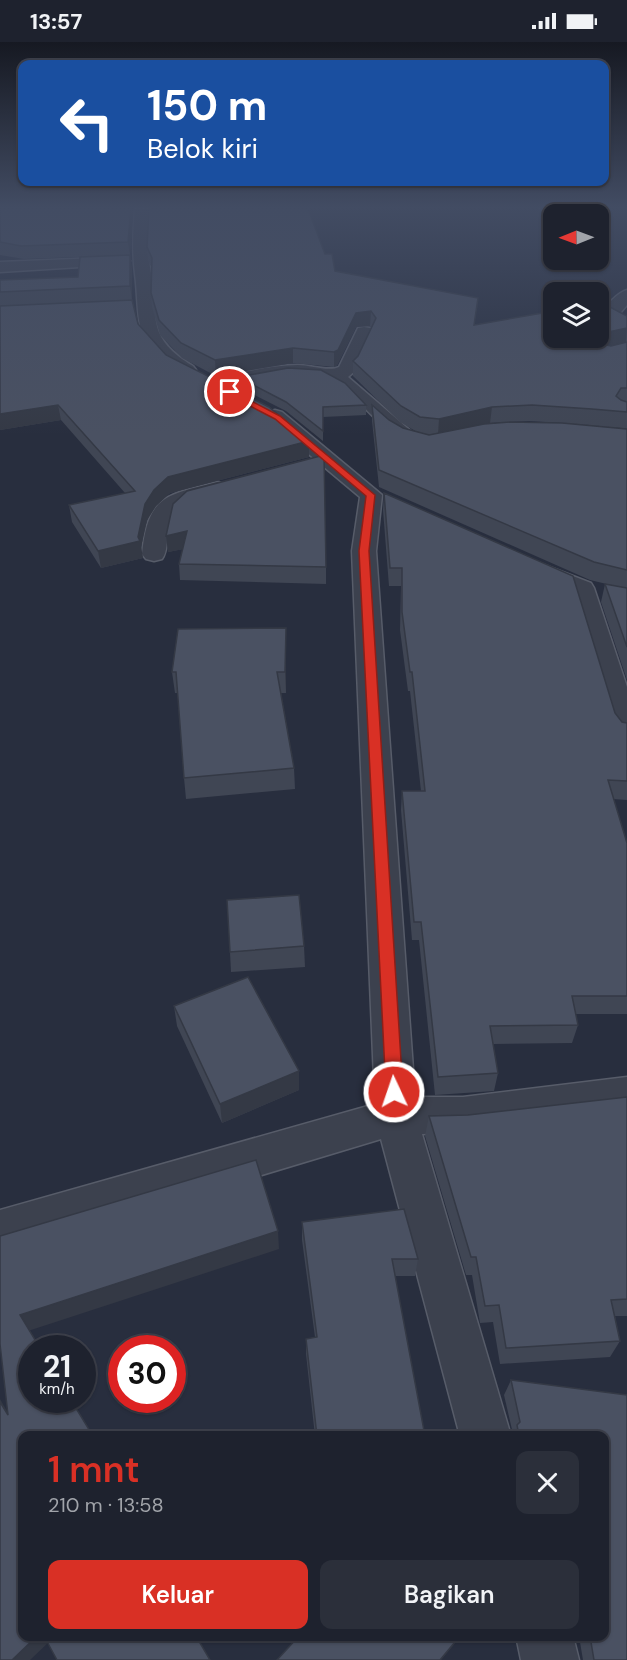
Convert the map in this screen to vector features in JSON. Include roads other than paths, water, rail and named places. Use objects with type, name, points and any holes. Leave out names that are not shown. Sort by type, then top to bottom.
[{"type":"street","points":[[140,285],[136,307],[150,337],[175,364],[278,417],[316,464],[381,500],[364,551],[396,1116],[485,1431]]},
{"type":"street","points":[[609,311],[615,309],[627,295]]},
{"type":"street","points":[[335,376],[347,370],[364,332]]},
{"type":"street","points":[[214,384],[298,371],[322,372],[335,376],[405,437],[422,443]]},
{"type":"street","points":[[154,554],[159,517],[167,508],[179,500],[237,484]]},
{"type":"street","points":[[511,558],[582,588],[607,593]]},
{"type":"street","points":[[582,588],[627,731]]},
{"type":"street","points":[[0,1232],[396,1116],[463,1115],[627,1095]]},
{"type":"street","points":[[545,1641],[550,1660]]}]
